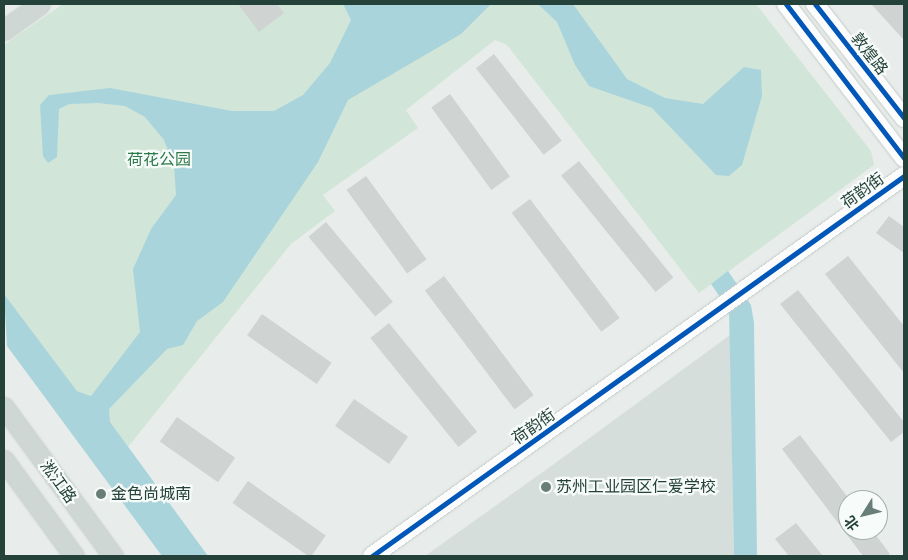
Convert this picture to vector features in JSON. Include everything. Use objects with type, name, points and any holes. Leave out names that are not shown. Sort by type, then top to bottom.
[{"type":"main road","points":[[4,30],[40,4]]},
{"type":"main road","name":"淞江路","points":[[4,407],[113,556]]},
{"type":"main road","name":"淞江路","points":[[4,460],[74,556]]},
{"type":"street","points":[[786,4],[904,158]]},
{"type":"street","name":"敦煌路","points":[[814,4],[904,118]]},
{"type":"street","name":"荷韵街","points":[[372,556],[705,321],[904,176]]},
{"type":"shaded area","points":[[730,335],[734,556],[425,556],[554,464]]},
{"type":"green space","name":"荷花公园","points":[[63,4],[756,4],[871,151],[874,165],[699,293],[507,45],[495,40],[406,110],[418,128],[323,195],[335,211],[291,244],[128,447],[91,396],[77,391],[4,294],[4,45]]},
{"type":"water","points":[[343,4],[491,4],[461,34],[348,100],[318,162],[223,302],[197,321],[183,345],[167,349],[109,409],[110,422],[208,556],[162,556],[7,346],[4,294],[77,391],[91,396],[140,332],[133,269],[151,229],[176,195],[174,165],[164,140],[145,117],[125,106],[98,103],[69,104],[59,109],[57,157],[48,163],[43,156],[40,105],[49,95],[110,88],[232,111],[274,111],[303,95],[330,63],[351,20]]},
{"type":"water","points":[[538,4],[573,4],[627,79],[665,98],[703,104],[744,67],[761,70],[762,96],[742,165],[729,176],[716,175],[652,108],[589,86],[575,65],[557,22]]},
{"type":"water","points":[[728,271],[751,305],[754,323],[757,556],[734,556],[729,310],[711,284]]},
{"type":"building","points":[[238,4],[277,4],[284,13],[259,32]]},
{"type":"building","points":[[871,4],[903,4],[904,40]]},
{"type":"building","points":[[494,54],[562,141],[544,155],[476,68]]},
{"type":"building","points":[[450,94],[510,177],[491,190],[431,108]]},
{"type":"building","points":[[579,161],[673,278],[656,292],[561,175]]},
{"type":"building","points":[[366,176],[427,259],[407,273],[347,190]]},
{"type":"building","points":[[530,199],[620,318],[601,332],[512,213]]},
{"type":"building","points":[[889,216],[904,227],[904,253],[876,233]]},
{"type":"building","points":[[326,222],[393,302],[375,316],[308,237]]},
{"type":"building","points":[[848,256],[904,326],[904,373],[825,274]]},
{"type":"building","points":[[444,276],[534,395],[515,409],[425,290]]},
{"type":"building","points":[[798,290],[904,422],[904,432],[891,442],[780,304]]},
{"type":"building","points":[[262,314],[332,363],[317,384],[247,335]]},
{"type":"building","points":[[389,323],[477,432],[458,447],[370,338]]},
{"type":"building","points":[[354,399],[408,437],[389,464],[335,426]]},
{"type":"building","points":[[177,417],[235,458],[218,482],[160,442]]},
{"type":"building","points":[[800,435],[842,490],[838,490],[838,523],[782,449]]},
{"type":"building","points":[[248,481],[326,535],[311,556],[308,556],[233,503]]},
{"type":"building","points":[[796,523],[823,556],[789,556],[775,539]]},
{"type":"building","points":[[851,540],[880,540],[890,554],[887,556],[863,556]]},
{"type":"cycle path","points":[[786,4],[904,158]]},
{"type":"cycle path","points":[[815,4],[904,118]]},
{"type":"cycle path","points":[[372,556],[904,176]]},
{"type":"place","name":"苏州工业园区仁爱学校","points":[[546,487]]},
{"type":"place","name":"金色尚城南","points":[[101,494]]}]
